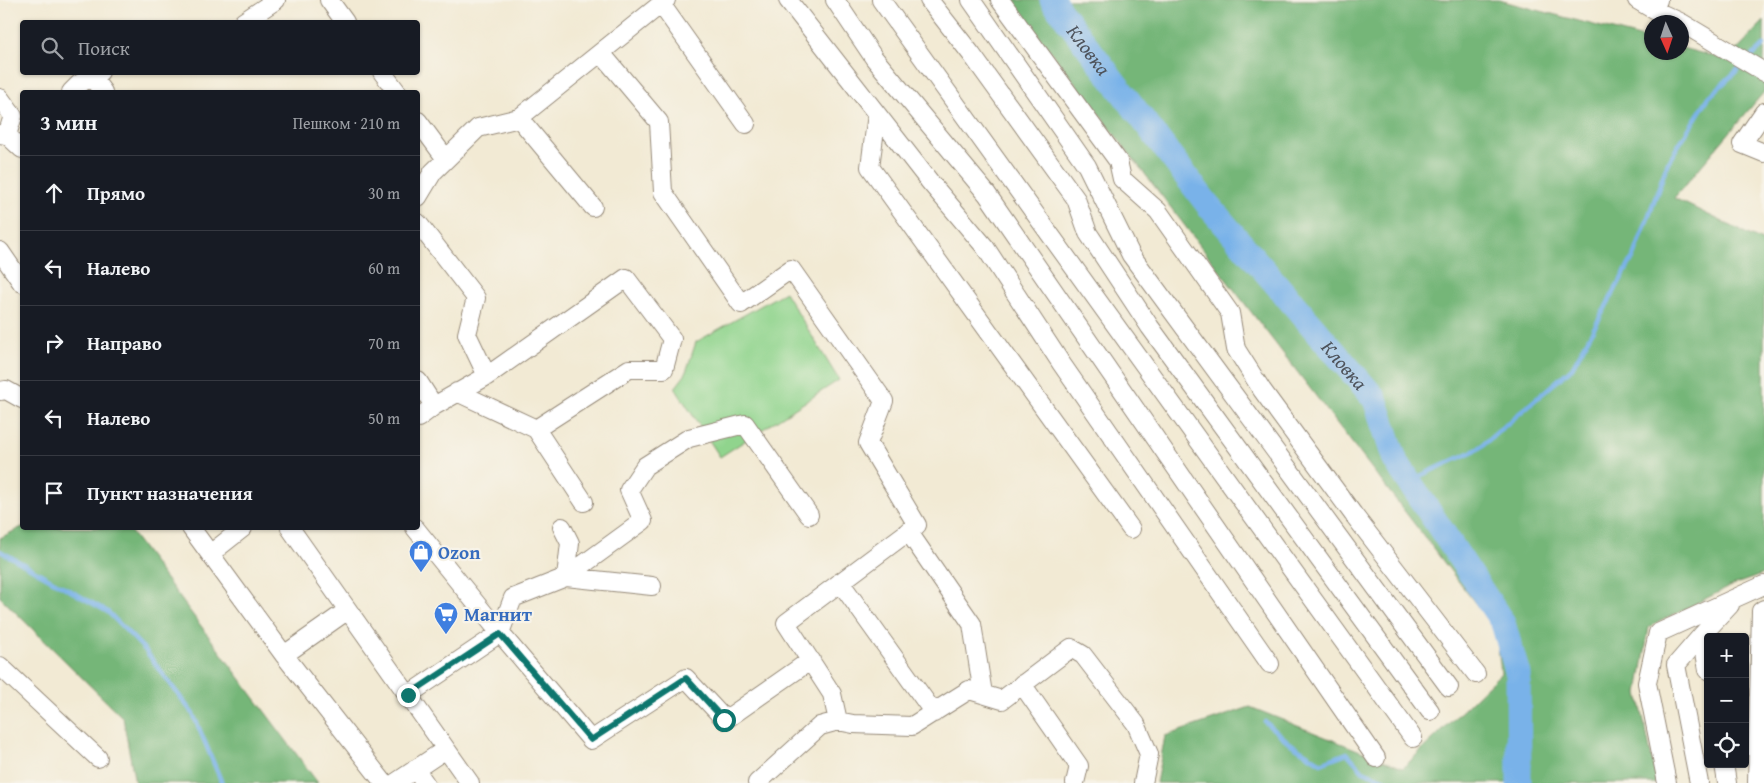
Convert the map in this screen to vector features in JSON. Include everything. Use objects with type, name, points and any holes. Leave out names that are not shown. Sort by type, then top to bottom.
[{"type":"street","points":[[246,20],[276,0]]},
{"type":"street","points":[[328,0],[343,20]]},
{"type":"street","points":[[788,0],[877,114],[985,247],[1067,371],[1270,664]]},
{"type":"street","points":[[834,0],[874,58],[987,194],[1376,758]]},
{"type":"street","points":[[880,0],[1412,738]]},
{"type":"street","points":[[929,0],[972,54],[1076,199],[1088,234],[1150,327],[1430,711]]},
{"type":"street","points":[[971,0],[1087,166],[1131,255],[1449,687]]},
{"type":"street","points":[[1000,0],[1118,161],[1122,180],[1158,211],[1230,313],[1236,349],[1262,390],[1476,674]]},
{"type":"street","points":[[1636,0],[1656,5],[1670,15]]},
{"type":"street","points":[[420,194],[433,172],[478,128],[519,118],[664,2],[746,124]]},
{"type":"street","points":[[1689,28],[1764,72]]},
{"type":"street","points":[[601,53],[659,122],[664,192],[741,304],[791,269],[884,401],[868,443],[917,525],[786,623],[832,694],[838,721]]},
{"type":"street","points":[[73,90],[79,84],[96,75],[102,90]]},
{"type":"street","points":[[384,75],[396,90]]},
{"type":"street","points":[[0,98],[13,116],[4,135],[20,146]]},
{"type":"street","points":[[1764,112],[1742,144],[1764,153]]},
{"type":"street","points":[[877,114],[870,167],[1131,529]]},
{"type":"street","points":[[519,118],[593,207]]},
{"type":"street","points":[[420,124],[446,160]]},
{"type":"street","points":[[420,226],[476,298],[467,334],[487,376]]},
{"type":"street","points":[[0,251],[20,281]]},
{"type":"street","points":[[420,416],[457,392],[487,376],[626,278],[672,339],[664,369],[629,369],[536,428]]},
{"type":"street","points":[[420,383],[434,406]]},
{"type":"street","points":[[0,390],[6,390],[20,398]]},
{"type":"street","points":[[457,392],[536,428],[584,502]]},
{"type":"street","points":[[408,695],[500,634],[513,598],[566,577],[643,521],[629,490],[645,466],[689,438],[744,424],[809,515]]},
{"type":"street","points":[[562,527],[570,543],[566,577]]},
{"type":"street","points":[[192,530],[284,655],[384,783]]},
{"type":"street","points":[[210,554],[240,530]]},
{"type":"street","points":[[291,530],[470,783]]},
{"type":"street","points":[[417,530],[500,634],[591,740],[686,678],[724,720],[811,660]]},
{"type":"street","points":[[908,532],[972,624],[983,694]]},
{"type":"street","points":[[566,577],[652,586]]},
{"type":"street","points":[[840,582],[934,713]]},
{"type":"street","points":[[1667,783],[1648,683],[1658,633],[1764,584]]},
{"type":"street","points":[[1699,783],[1676,664],[1737,598]]},
{"type":"street","points":[[1757,783],[1761,611],[1764,608]]},
{"type":"street","points":[[284,655],[348,610]]},
{"type":"street","points":[[1702,634],[1704,646]]},
{"type":"street","points":[[757,783],[820,726],[838,721],[854,724],[912,726],[969,690],[1002,700],[1071,648],[1083,655],[1136,724],[1149,754],[1143,783]]},
{"type":"street","points":[[0,666],[98,758]]},
{"type":"street","points":[[1022,684],[1079,766],[1075,783]]},
{"type":"street","points":[[395,783],[420,776],[446,749]]},
{"type":"street","points":[[1725,768],[1727,783]]},
{"type":"green space","points":[[1011,0],[1499,0],[1644,38],[1644,60],[1689,60],[1689,50],[1727,60],[1764,21],[1764,92],[1674,198],[1764,242],[1764,574],[1733,585],[1649,627],[1638,693],[1657,783],[1156,783],[1165,736],[1250,707],[1403,768],[1501,673],[1496,630]]},
{"type":"green space","points":[[785,292],[839,380],[720,457],[675,388],[685,375],[696,342]]},
{"type":"green space","points":[[20,528],[20,530],[129,530],[318,783],[135,783],[123,718],[0,597],[0,538]]},
{"type":"waterway","name":"Кловка","points":[[1052,0],[1208,205],[1375,399],[1395,460],[1503,623],[1518,674],[1519,783]]},
{"type":"waterway","points":[[1749,59],[1764,45]]},
{"type":"waterway","points":[[1409,481],[1478,449],[1572,368],[1635,254],[1668,162],[1709,97],[1743,65]]},
{"type":"waterway","points":[[0,551],[108,612],[145,650],[193,714],[222,783]]},
{"type":"waterway","points":[[1265,722],[1291,744],[1321,763],[1347,753],[1363,771],[1393,783]]},
{"type":"place","name":"Ozon","points":[[421,573]]},
{"type":"place","name":"Магнит","points":[[446,635]]},
{"type":"route","points":[[408,695],[500,634],[591,740],[686,678],[724,720]]}]
